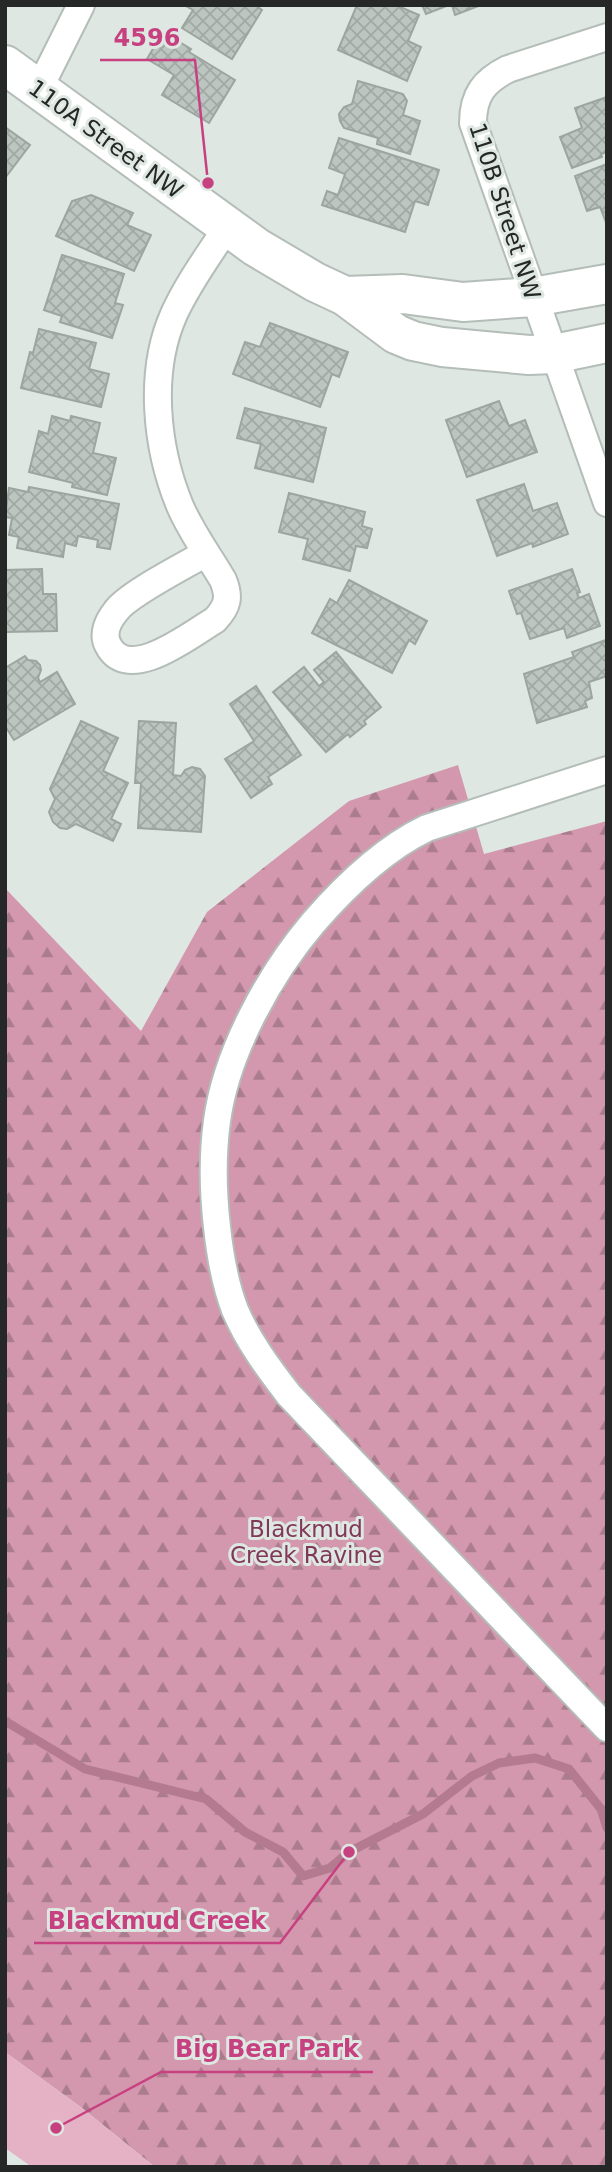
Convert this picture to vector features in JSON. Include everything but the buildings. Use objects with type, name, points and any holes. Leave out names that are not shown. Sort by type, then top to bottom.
[{"type":"street","points":[[39,89],[81,5]]},
{"type":"street","name":"110B Street NW","points":[[607,37],[508,69],[487,81],[475,100],[473,123],[607,503]]},
{"type":"street","name":"110A Street NW","points":[[5,65],[227,228],[287,266],[345,296],[383,325],[414,341],[504,354],[543,324]]},
{"type":"street","points":[[206,552],[117,609],[106,629],[105,640],[109,649],[118,657],[130,661],[153,657],[215,620],[228,602],[223,580],[181,509],[160,432],[158,398],[166,334],[173,316],[227,228]]},
{"type":"street","points":[[543,324],[607,284]]},
{"type":"street","points":[[345,296],[403,294],[463,302],[607,343]]},
{"type":"street","points":[[607,770],[412,835],[371,865],[327,906],[286,958],[260,1002],[233,1061],[217,1119],[213,1188],[227,1283],[241,1322],[268,1367],[289,1395],[607,1728]]},
{"type":"green space","name":"Blackmud Creek Ravine","points":[[458,765],[484,854],[607,821],[607,2167],[155,2167],[82,2108],[5,2052],[5,888],[141,1031],[207,912],[349,801]]},
{"type":"shaded area","points":[[5,2052],[82,2108],[155,2167],[32,2167],[5,2148]]},
{"type":"waterway","points":[[5,1721],[85,1769],[206,1799],[245,1832],[283,1852],[303,1876],[330,1868],[349,1852],[423,1814],[472,1776],[499,1763],[535,1758],[569,1769],[601,1809],[607,1828]]},
{"type":"place","name":"4596","points":[[208,183]]},
{"type":"place","name":"Blackmud Creek","points":[[349,1852]]},
{"type":"place","name":"Big Bear Park","points":[[56,2128]]}]
